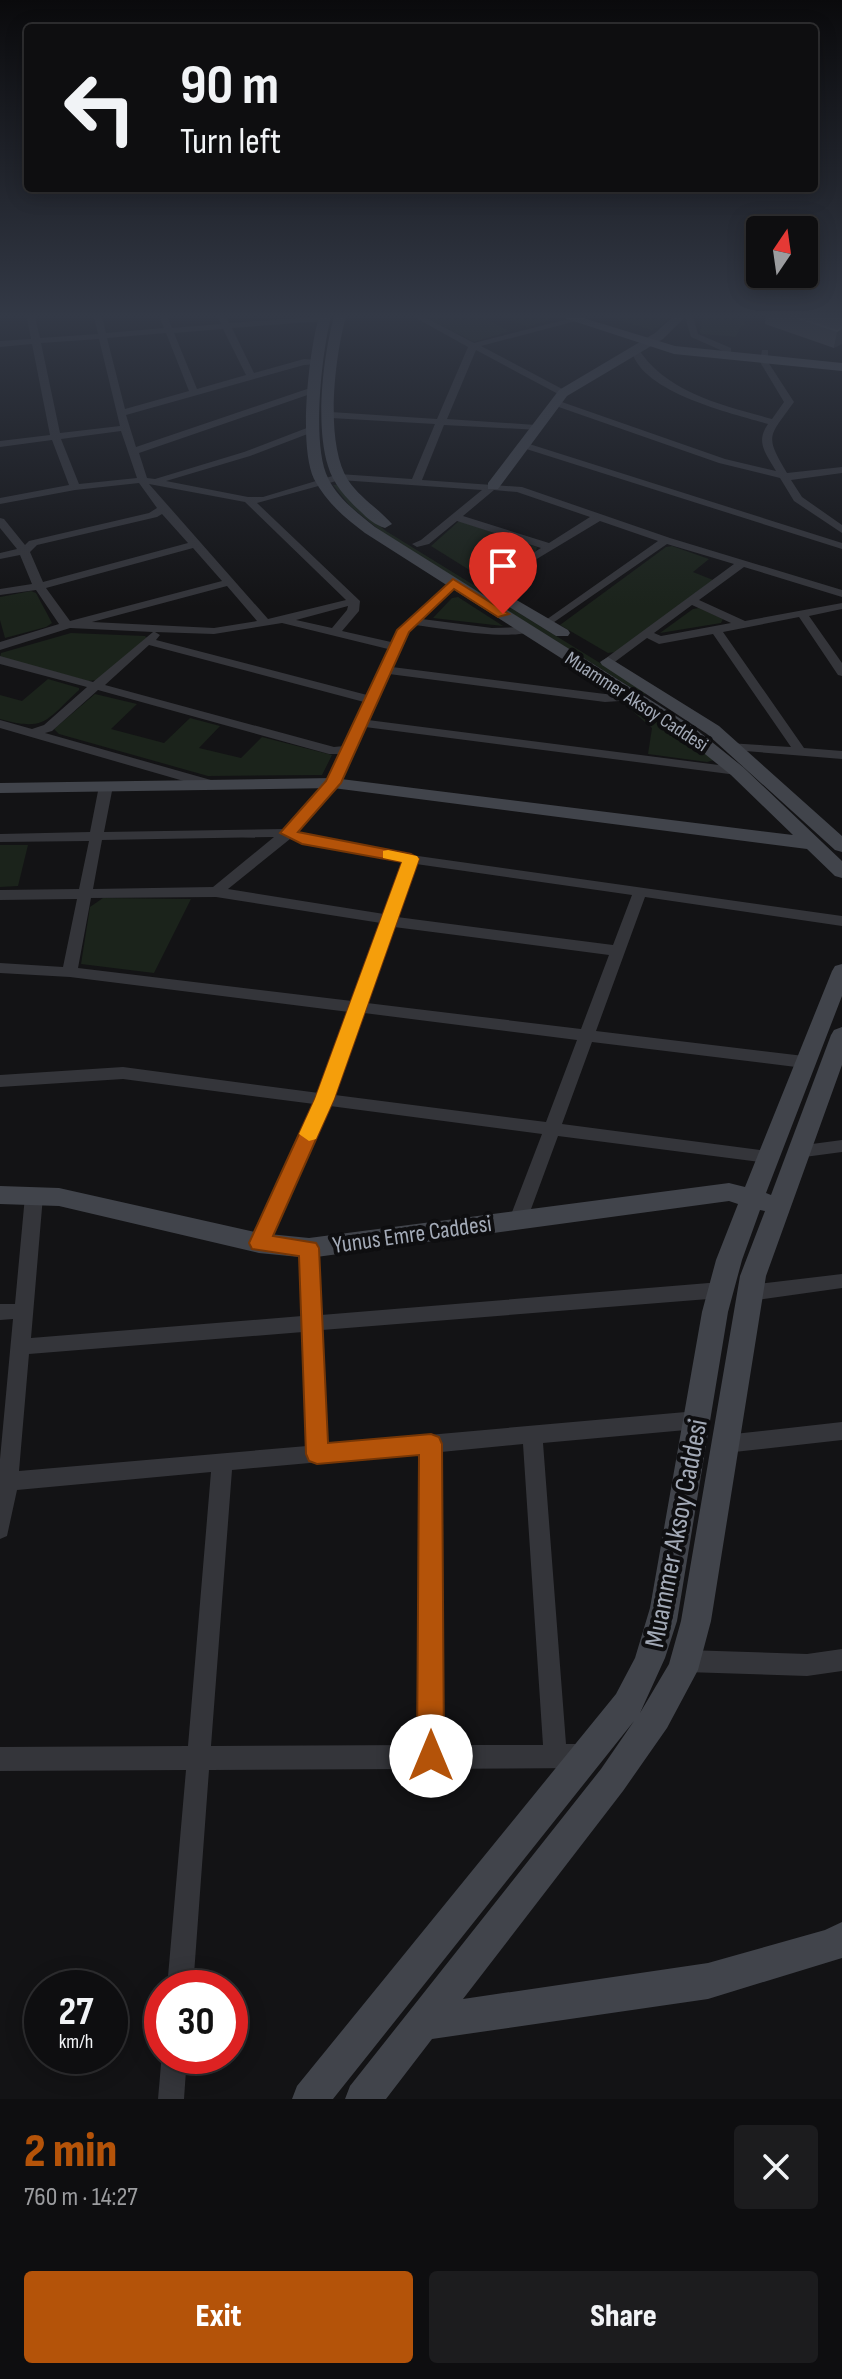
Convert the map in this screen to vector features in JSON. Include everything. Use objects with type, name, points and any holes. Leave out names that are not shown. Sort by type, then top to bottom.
[{"type":"main road","name":"Muammer Aksoy Caddesi","points":[[315,411],[315,463],[332,480],[354,518],[686,730],[737,771],[842,872]]},
{"type":"main road","points":[[331,411],[332,480],[417,544],[675,703],[733,746],[842,846]]},
{"type":"main road","points":[[493,486],[550,411]]},
{"type":"main road","points":[[0,788],[333,783],[815,844]]},
{"type":"main road","points":[[782,1154],[804,1062],[842,971]]},
{"type":"main road","points":[[363,2099],[612,1780],[675,1687],[686,1661],[696,1621],[725,1444],[736,1291],[782,1154],[842,1035]]},
{"type":"main road","name":"Yunus Emre Caddesi","points":[[0,1195],[59,1197],[259,1243],[309,1248],[729,1192],[764,1202]]},
{"type":"main road","name":"Muammer Aksoy Caddesi","points":[[310,2099],[627,1705],[641,1682],[658,1639],[697,1420],[736,1291]]},
{"type":"main road","points":[[422,2023],[708,1981],[839,1948]]},
{"type":"street","points":[[50,411],[56,438],[75,487]]},
{"type":"street","points":[[129,411],[122,413],[125,428],[146,489],[264,621]]},
{"type":"street","points":[[135,451],[252,411]]},
{"type":"street","points":[[416,481],[444,411]]},
{"type":"street","points":[[593,411],[722,461],[783,476],[798,477],[842,470]]},
{"type":"street","points":[[737,411],[772,422]]},
{"type":"street","points":[[781,411],[766,434],[767,448],[798,499],[842,530]]},
{"type":"street","points":[[331,415],[536,428]]},
{"type":"street","points":[[0,444],[125,428]]},
{"type":"street","points":[[158,480],[247,454],[315,428]]},
{"type":"street","points":[[523,445],[842,546]]},
{"type":"street","points":[[0,501],[75,487],[143,480],[158,480],[248,500],[264,500],[332,480],[493,486],[518,489],[666,540],[842,594]]},
{"type":"street","points":[[417,544],[425,542],[493,486]]},
{"type":"street","points":[[248,500],[354,601]]},
{"type":"street","points":[[0,556],[24,551],[33,543],[153,515],[164,508]]},
{"type":"street","points":[[487,586],[600,516]]},
{"type":"street","points":[[455,517],[550,547]]},
{"type":"street","points":[[1,523],[24,551],[39,586],[65,624]]},
{"type":"street","points":[[547,624],[666,540]]},
{"type":"street","points":[[0,592],[39,586],[196,544]]},
{"type":"street","points":[[608,661],[741,564]]},
{"type":"street","points":[[0,646],[65,624],[230,582]]},
{"type":"street","points":[[216,892],[288,833],[333,783],[403,630],[453,583]]},
{"type":"street","points":[[65,624],[214,631],[282,620],[354,601]]},
{"type":"street","points":[[334,633],[353,611],[354,601]]},
{"type":"street","points":[[692,601],[745,625]]},
{"type":"street","points":[[647,634],[659,640],[842,606]]},
{"type":"street","points":[[802,614],[842,672]]},
{"type":"street","points":[[282,620],[396,647]]},
{"type":"street","points":[[412,621],[492,631],[527,630]]},
{"type":"street","points":[[0,734],[35,734],[48,728],[160,630]]},
{"type":"street","points":[[716,630],[800,751]]},
{"type":"street","points":[[147,641],[371,700]]},
{"type":"street","points":[[0,660],[334,751],[349,749]]},
{"type":"street","points":[[385,670],[605,698],[635,696]]},
{"type":"street","points":[[360,723],[737,771]]},
{"type":"street","points":[[0,724],[213,785]]},
{"type":"street","points":[[733,746],[842,755]]},
{"type":"street","points":[[70,972],[106,786]]},
{"type":"street","points":[[0,838],[288,833],[302,839],[411,859],[842,921]]},
{"type":"street","points":[[259,1243],[325,1099],[411,859]]},
{"type":"street","points":[[0,895],[216,892],[376,916],[388,921],[618,951]]},
{"type":"street","points":[[518,1220],[640,892]]},
{"type":"street","points":[[0,968],[70,972],[804,1062]]},
{"type":"street","points":[[0,1081],[123,1073],[782,1154],[842,1146]]},
{"type":"street","points":[[0,1529],[34,1196]]},
{"type":"street","points":[[309,1248],[317,1454]]},
{"type":"street","points":[[20,1347],[842,1281]]},
{"type":"street","points":[[0,1312],[24,1311]]},
{"type":"street","points":[[4,1482],[697,1420]]},
{"type":"street","points":[[725,1444],[842,1431]]},
{"type":"street","points":[[532,1435],[555,1756]]},
{"type":"street","points":[[431,1444],[431,1756]]},
{"type":"street","points":[[181,1970],[222,1463]]},
{"type":"street","points":[[686,1661],[807,1665],[842,1660]]},
{"type":"street","points":[[0,1759],[586,1756]]},
{"type":"street","points":[[171,2099],[173,2074]]},
{"type":"shaded area","points":[[333,485],[337,485],[386,531],[647,692],[643,695],[383,533],[350,506]]},
{"type":"shaded area","points":[[459,521],[537,547],[536,551],[487,581],[431,546]]},
{"type":"shaded area","points":[[672,546],[709,559],[693,572],[713,580],[616,652],[608,653],[560,625],[666,547]]},
{"type":"shaded area","points":[[31,591],[36,593],[52,623],[5,638],[0,620],[0,597]]},
{"type":"shaded area","points":[[458,597],[503,626],[433,618],[452,598]]},
{"type":"shaded area","points":[[699,608],[723,619],[721,623],[660,633],[693,609]]},
{"type":"shaded area","points":[[71,633],[147,638],[97,680],[88,681],[0,657],[1,653]]},
{"type":"shaded area","points":[[48,679],[79,690],[44,721],[27,724],[0,719],[0,695],[22,701]]},
{"type":"shaded area","points":[[95,694],[137,704],[111,729],[164,743],[190,718],[220,726],[199,748],[241,758],[262,737],[332,755],[322,775],[208,776],[59,734],[54,729]]},
{"type":"shaded area","points":[[639,705],[714,760],[707,762],[648,754],[652,728],[630,709]]},
{"type":"shaded area","points":[[0,845],[28,845],[18,886],[0,887]]},
{"type":"shaded area","points":[[103,898],[191,899],[154,973],[81,964],[90,907]]},
{"type":"slow traffic","points":[[309,1134],[325,1099],[411,859],[388,855]]},
{"type":"route","points":[[431,1756],[431,1444],[317,1454],[309,1248],[259,1243],[325,1099],[411,859],[302,839],[288,833],[333,783],[403,630],[453,583],[503,614]]}]
